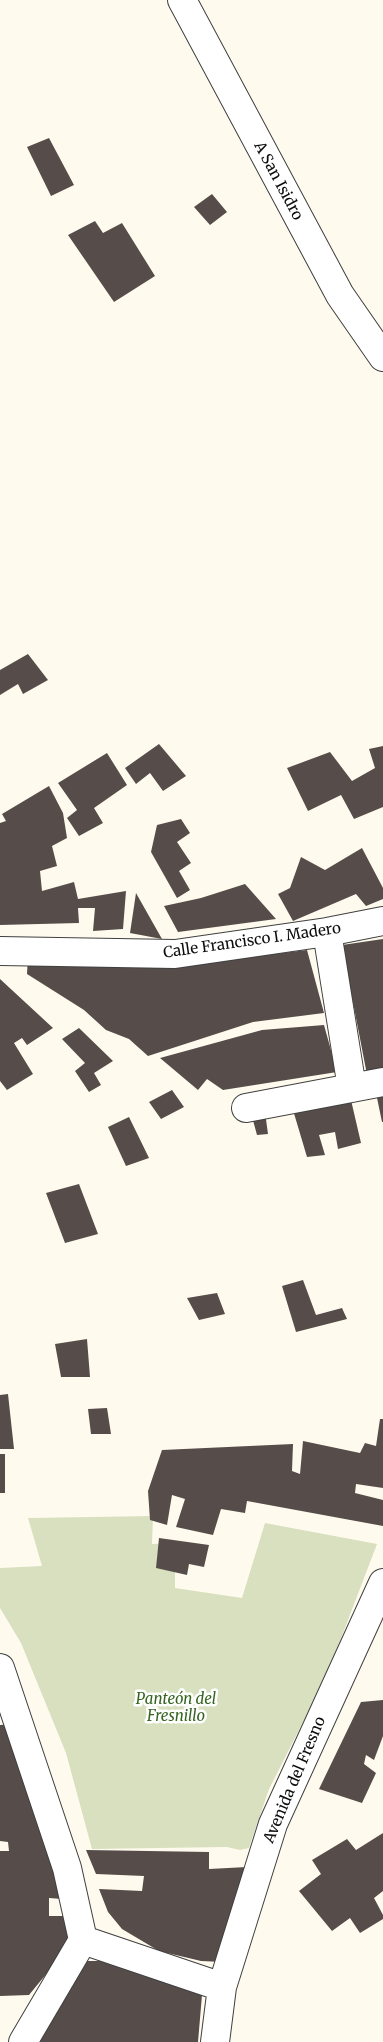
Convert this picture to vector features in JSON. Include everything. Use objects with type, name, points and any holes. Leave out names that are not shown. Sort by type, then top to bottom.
[{"type":"street","name":"A San Isidro","points":[[182,0],[340,295],[383,357]]},
{"type":"street","name":"Calle Francisco I. Madero","points":[[0,951],[175,954],[327,932],[383,921]]},
{"type":"street","points":[[327,932],[352,1088]]},
{"type":"street","points":[[246,1108],[383,1082]]},
{"type":"street","name":"Avenida del Fresno","points":[[215,2042],[222,1987],[273,1824],[383,1583]]},
{"type":"street","points":[[0,1668],[67,1868],[83,1940],[23,2042]]},
{"type":"street","points":[[83,1940],[222,1987]]},
{"type":"green space","name":"Panteón del Fresnillo","points":[[153,1516],[152,1544],[175,1543],[175,1588],[242,1598],[265,1523],[377,1544],[327,1675],[269,1789],[249,1848],[240,1850],[227,1847],[92,1849],[66,1753],[21,1643],[0,1608],[0,1568],[42,1566],[28,1518]]},
{"type":"building","points":[[49,138],[74,185],[51,196],[27,147]]},
{"type":"building","points":[[212,194],[227,212],[210,225],[194,207]]},
{"type":"building","points":[[95,221],[103,233],[122,223],[155,276],[114,302],[68,235]]},
{"type":"building","points":[[28,654],[48,680],[23,694],[18,684],[0,695],[0,670]]},
{"type":"building","points":[[159,744],[186,776],[163,791],[150,773],[136,784],[125,768]]},
{"type":"building","points":[[383,746],[383,807],[354,819],[341,795],[308,811],[287,768],[330,752],[352,781],[375,768],[369,749]]},
{"type":"building","points":[[107,753],[127,785],[94,808],[103,823],[79,836],[67,818],[77,810],[58,783]]},
{"type":"building","points":[[49,786],[63,813],[67,838],[52,846],[57,866],[40,871],[42,891],[74,882],[78,899],[126,891],[123,929],[93,931],[95,908],[78,908],[79,923],[0,925],[0,823],[6,821],[2,814]]},
{"type":"building","points":[[181,819],[190,833],[177,842],[191,863],[179,871],[190,890],[177,898],[151,852],[157,825]]},
{"type":"building","points":[[362,848],[383,888],[383,899],[366,906],[356,894],[293,921],[278,894],[290,888],[301,857],[325,870]]},
{"type":"building","points":[[245,884],[276,919],[178,932],[164,906],[201,898]]},
{"type":"building","points":[[136,893],[162,939],[130,933]]},
{"type":"building","points":[[383,939],[383,1077],[368,1080],[342,945]]},
{"type":"building","points":[[307,950],[324,1013],[253,1022],[148,1056],[129,1039],[106,1030],[84,1010],[27,974],[28,956],[176,966]]},
{"type":"building","points":[[0,979],[53,1028],[27,1045],[22,1038],[14,1043],[33,1074],[7,1090],[0,1081]]},
{"type":"building","points":[[324,1025],[337,1072],[223,1090],[207,1079],[198,1090],[160,1058],[262,1030]]},
{"type":"building","points":[[79,1028],[113,1061],[94,1073],[101,1085],[89,1092],[75,1071],[85,1063],[62,1039]]},
{"type":"building","points":[[172,1090],[184,1107],[161,1119],[149,1102]]},
{"type":"building","points":[[383,1092],[383,1122],[382,1122],[376,1093]]},
{"type":"building","points":[[351,1100],[361,1143],[338,1149],[335,1132],[319,1135],[325,1155],[307,1157],[293,1110]]},
{"type":"building","points":[[265,1112],[268,1134],[257,1135],[251,1113]]},
{"type":"building","points":[[129,1117],[149,1158],[126,1166],[108,1127]]},
{"type":"building","points":[[79,1184],[98,1234],[65,1243],[46,1193]]},
{"type":"building","points":[[303,1280],[316,1315],[342,1308],[347,1319],[296,1332],[282,1286]]},
{"type":"building","points":[[217,1293],[225,1314],[199,1320],[187,1298]]},
{"type":"building","points":[[87,1339],[90,1377],[61,1377],[55,1344]]},
{"type":"building","points":[[8,1394],[14,1449],[0,1449],[0,1395]]},
{"type":"building","points":[[107,1408],[111,1434],[91,1434],[88,1409]]},
{"type":"building","points":[[380,1419],[383,1419],[383,1488],[356,1484],[355,1493],[383,1500],[383,1526],[247,1501],[245,1513],[221,1509],[213,1535],[176,1527],[185,1499],[172,1495],[167,1525],[150,1520],[148,1491],[162,1450],[293,1444],[292,1471],[300,1474],[303,1441],[360,1453],[365,1443],[376,1446]]},
{"type":"building","points":[[0,1454],[5,1454],[5,1493],[0,1493]]},
{"type":"building","points":[[159,1538],[209,1545],[204,1567],[189,1564],[187,1575],[156,1568]]},
{"type":"building","points":[[383,1700],[383,1736],[374,1760],[366,1755],[364,1764],[376,1773],[362,1803],[319,1789],[361,1702]]},
{"type":"building","points":[[13,1724],[62,1899],[49,1898],[49,1916],[69,1916],[70,1945],[29,1995],[0,1996],[0,1851],[9,1851],[8,1842],[0,1841],[0,1725]]},
{"type":"building","points":[[383,1833],[383,1891],[374,1898],[383,1915],[383,1919],[360,1933],[350,1918],[332,1931],[299,1891],[321,1874],[312,1860],[347,1839],[356,1850]]},
{"type":"building","points":[[86,1850],[209,1852],[209,1869],[247,1867],[222,1962],[201,1961],[159,1951],[122,1929],[108,1912],[99,1889],[142,1891],[144,1876],[96,1874]]},
{"type":"building","points":[[81,1961],[102,1961],[135,1967],[202,1995],[198,2042],[34,2042]]}]
